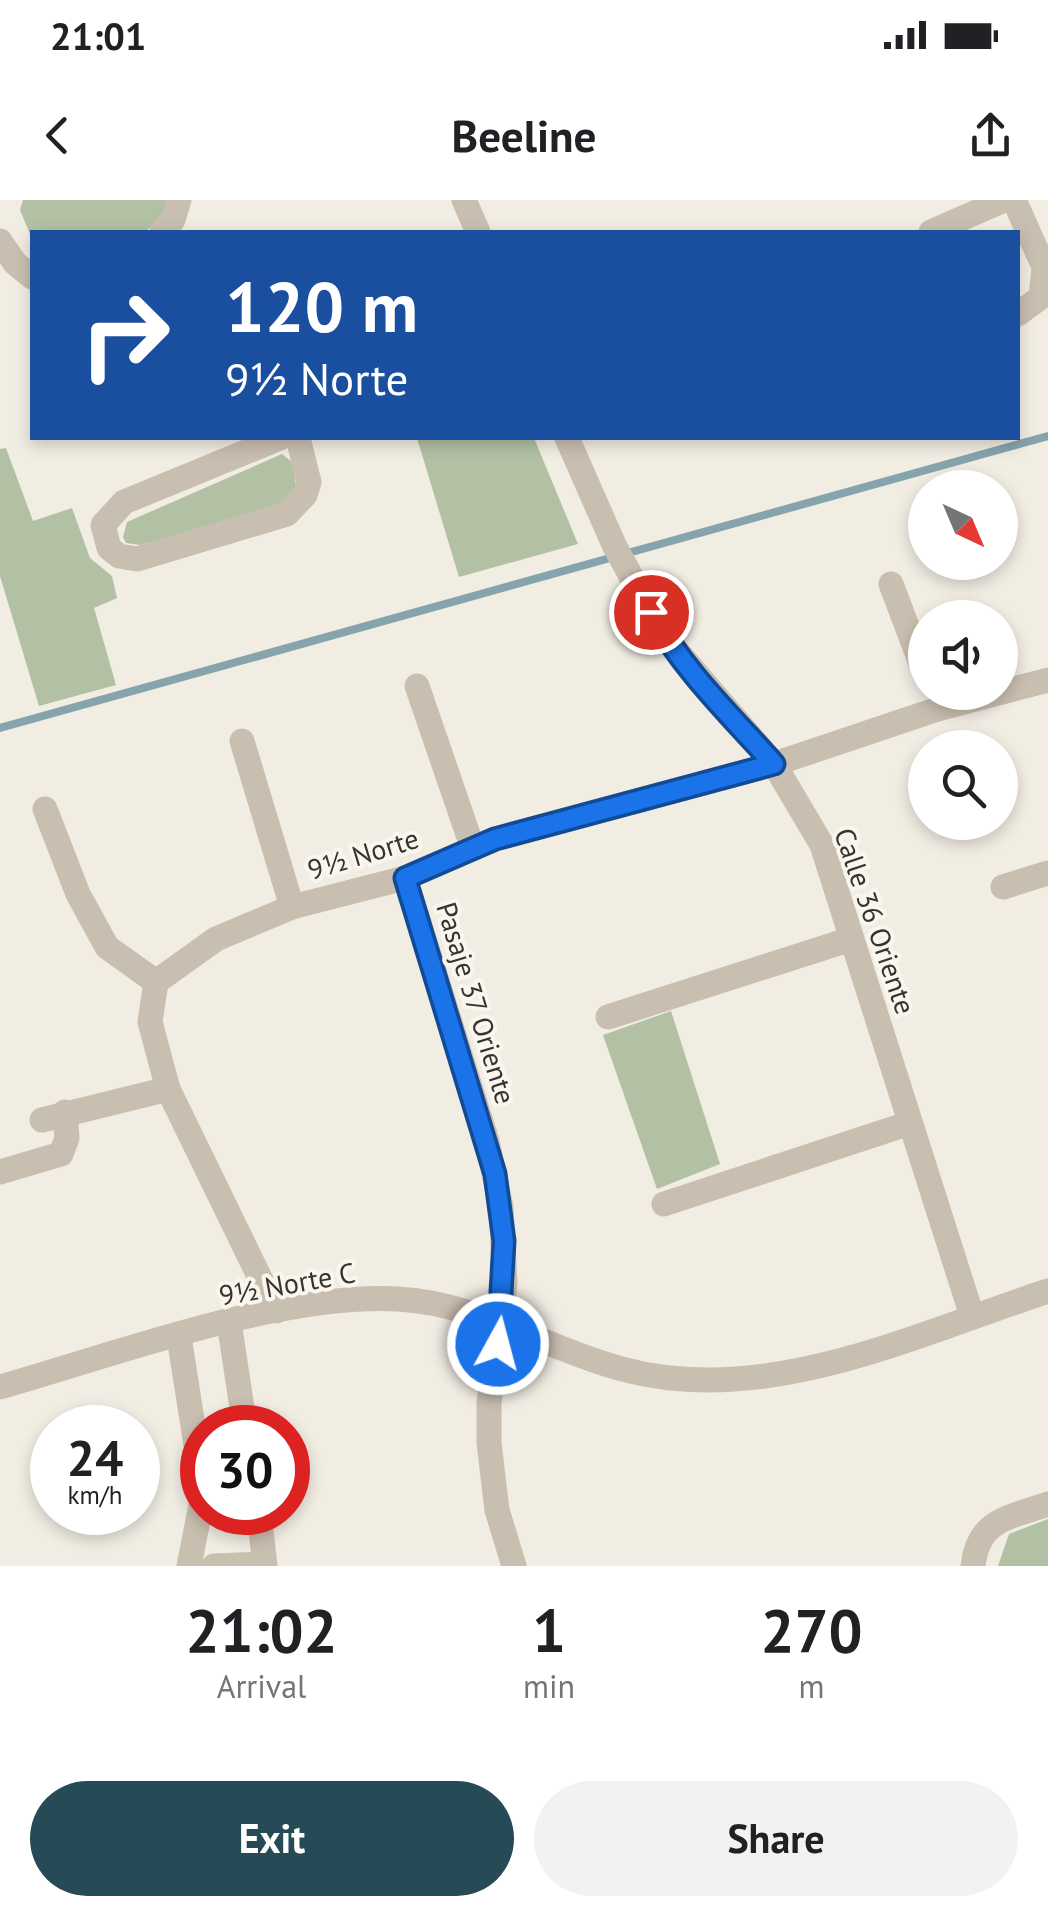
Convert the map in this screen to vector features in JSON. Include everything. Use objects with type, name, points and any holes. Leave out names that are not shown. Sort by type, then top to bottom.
[{"type":"street","points":[[164,230],[173,220],[179,200]]},
{"type":"street","points":[[935,230],[1004,200]]},
{"type":"street","points":[[1014,200],[1044,267],[1041,296],[1020,312]]},
{"type":"street","points":[[472,203],[478,230]]},
{"type":"street","points":[[0,240],[14,262],[30,275]]},
{"type":"street","points":[[275,440],[124,502],[104,525],[103,537],[109,548],[119,556],[138,560],[286,514],[305,495],[310,482],[299,440]]},
{"type":"street","name":"Calle 36 Oriente","points":[[573,440],[615,546],[664,636],[774,764],[822,845],[972,1316]]},
{"type":"street","points":[[892,584],[908,628]]},
{"type":"street","name":"9½ Norte","points":[[1018,686],[1048,680]]},
{"type":"street","points":[[417,686],[472,846]]},
{"type":"street","name":"9½ Norte","points":[[156,982],[216,939],[292,907],[405,878],[472,846],[774,764],[912,710]]},
{"type":"street","points":[[242,741],[292,907]]},
{"type":"street","points":[[45,809],[78,894],[107,947],[156,982],[150,1022],[168,1089],[276,1311]]},
{"type":"street","points":[[1003,887],[1048,873]]},
{"type":"street","name":"Pasaje 37 Oriente","points":[[405,878],[495,1174],[504,1241],[502,1324],[491,1384],[489,1442],[497,1510],[514,1566]]},
{"type":"street","points":[[608,1016],[851,938]]},
{"type":"street","points":[[0,1172],[61,1154],[67,1138],[53,1116],[168,1089]]},
{"type":"street","points":[[664,1204],[910,1123]]},
{"type":"street","name":"9½ Norte C","points":[[0,1388],[276,1311],[348,1300],[397,1299],[448,1306],[626,1370],[697,1379],[734,1379],[807,1368],[1048,1292]]},
{"type":"street","points":[[228,1322],[241,1405]]},
{"type":"street","points":[[179,1336],[190,1405]]},
{"type":"street","points":[[973,1566],[980,1534],[994,1524],[1048,1504]]},
{"type":"street","points":[[189,1566],[195,1535]]},
{"type":"street","points":[[214,1566],[265,1565],[261,1535]]},
{"type":"green space","points":[[23,200],[170,200],[160,220],[146,230],[30,230],[30,234],[20,210]]},
{"type":"green space","points":[[418,440],[535,440],[578,544],[459,577]]},
{"type":"green space","points":[[6,448],[33,521],[72,508],[90,558],[112,576],[117,598],[94,608],[116,685],[39,706],[0,576],[0,449]]},
{"type":"green space","points":[[282,454],[292,462],[297,490],[278,507],[140,545],[126,543],[123,537],[127,522]]},
{"type":"green space","points":[[671,1011],[720,1164],[657,1189],[603,1035]]},
{"type":"green space","points":[[1048,1519],[1048,1566],[998,1566],[1009,1534]]},
{"type":"waterway","points":[[0,728],[1048,436]]},
{"type":"route","points":[[498,1344],[504,1241],[495,1174],[405,878],[472,846],[774,764],[696,676],[664,636],[651,612]]}]
